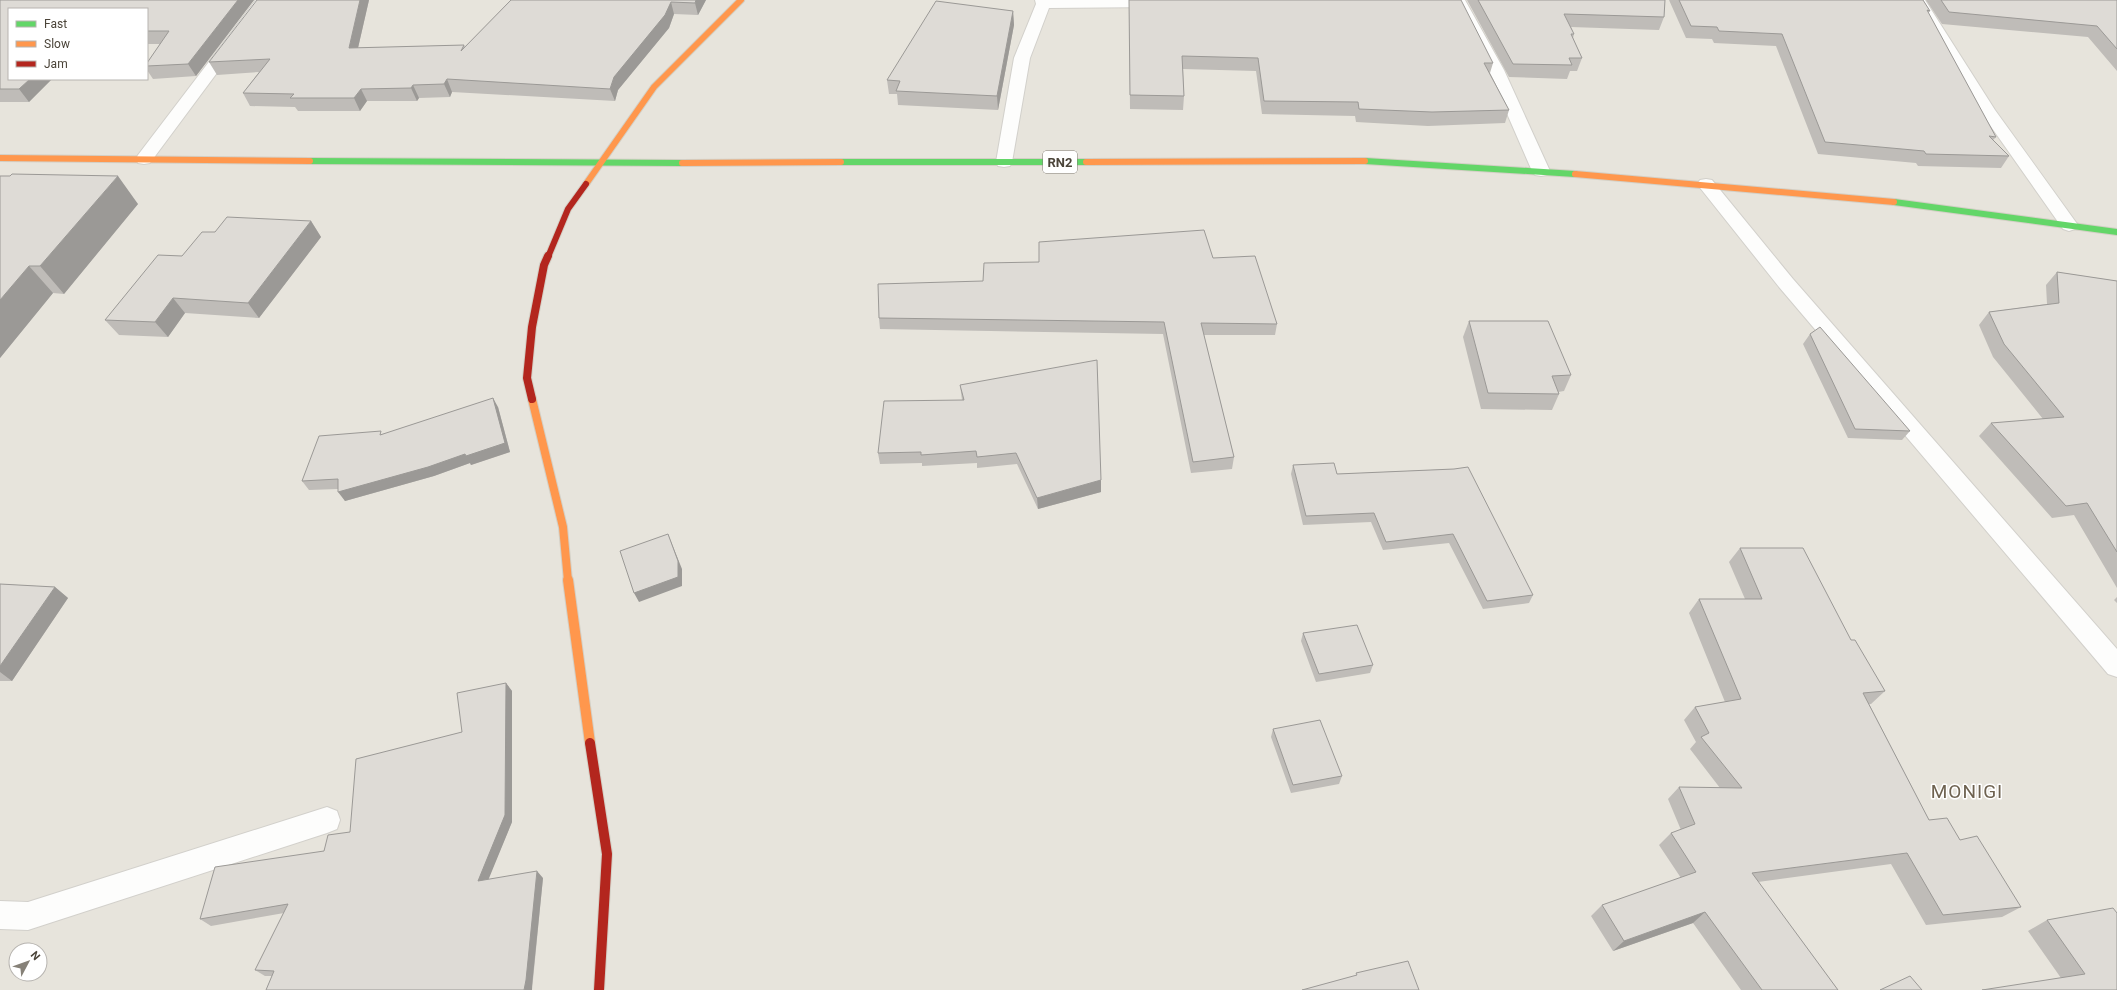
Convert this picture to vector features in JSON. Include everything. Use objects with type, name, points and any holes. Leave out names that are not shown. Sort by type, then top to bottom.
[{"type":"main road","points":[[599,990],[607,854],[572,619],[563,527],[527,378],[532,327],[544,265],[568,209],[654,87],[741,0]]},
{"type":"main road","name":"RN2","points":[[0,158],[601,163],[1369,161],[1541,171],[1864,198],[2117,232]]},
{"type":"street","points":[[144,160],[264,0]]},
{"type":"street","points":[[1458,0],[1496,70],[1541,171]]},
{"type":"street","points":[[1918,0],[1988,111],[2068,225]]},
{"type":"street","points":[[1004,162],[1022,58],[1043,2],[1174,3]]},
{"type":"street","points":[[1706,184],[1786,283],[2117,666]]},
{"type":"street","points":[[0,915],[28,916],[326,820]]},
{"type":"shaded area","points":[[0,0],[2117,0],[2117,990],[0,990]]},
{"type":"building","points":[[0,0],[238,0],[188,64],[148,66],[148,62],[169,31],[148,31],[148,8],[8,8],[8,80],[29,80],[19,89],[0,89]]},
{"type":"building","points":[[257,0],[360,0],[349,48],[464,45],[461,51],[511,0],[696,0],[695,3],[671,2],[665,15],[614,77],[610,89],[447,79],[444,84],[413,85],[411,88],[361,89],[354,98],[290,98],[294,94],[243,93],[270,59],[209,62]]},
{"type":"building","points":[[1129,0],[1461,0],[1493,63],[1484,63],[1509,110],[1432,112],[1359,109],[1358,102],[1264,101],[1258,58],[1182,56],[1184,96],[1130,95]]},
{"type":"building","points":[[1478,0],[1665,0],[1664,17],[1564,14],[1574,34],[1571,34],[1582,58],[1569,58],[1572,65],[1513,64]]},
{"type":"building","points":[[1679,0],[1923,0],[1996,137],[1989,136],[2009,156],[1926,154],[1924,151],[1825,142],[1782,34],[1719,31],[1717,27],[1691,26]]},
{"type":"building","points":[[1941,0],[2117,0],[2117,49],[2097,26],[1949,12]]},
{"type":"building","points":[[936,1],[1013,11],[997,96],[896,91],[900,81],[887,80]]},
{"type":"building","points":[[12,174],[118,176],[40,266],[29,266],[0,300],[0,176],[10,176]]},
{"type":"building","points":[[227,217],[311,221],[248,303],[173,298],[155,322],[105,320],[158,255],[182,256],[202,232],[215,232]]},
{"type":"building","points":[[1204,230],[1213,258],[1255,256],[1277,324],[1201,323],[1234,457],[1193,462],[1164,322],[879,318],[878,284],[983,281],[984,263],[1039,262],[1039,242]]},
{"type":"building","points":[[2057,272],[2117,281],[2117,552],[2087,503],[2066,506],[1991,423],[2064,417],[2004,344],[1989,312],[2059,303]]},
{"type":"building","points":[[1469,321],[1548,321],[1571,375],[1552,376],[1559,394],[1488,393]]},
{"type":"building","points":[[1820,327],[1910,431],[1855,429],[1810,334]]},
{"type":"building","points":[[1097,360],[1101,480],[1037,498],[1016,453],[977,457],[976,451],[921,455],[921,452],[878,453],[884,401],[964,400],[960,385]]},
{"type":"building","points":[[493,398],[505,443],[466,456],[465,454],[428,467],[338,492],[338,479],[302,481],[319,436],[381,431],[380,435]]},
{"type":"building","points":[[1334,463],[1337,474],[1454,469],[1468,467],[1533,595],[1487,601],[1453,534],[1386,542],[1374,513],[1306,516],[1293,465]]},
{"type":"building","points":[[668,534],[678,561],[678,577],[634,593],[620,551]]},
{"type":"building","points":[[1740,548],[1803,548],[1851,640],[1855,640],[1885,691],[1863,693],[1929,820],[1947,818],[1960,840],[1977,836],[2021,907],[1943,915],[1907,853],[1752,873],[1838,990],[1762,990],[1705,912],[1624,941],[1602,905],[1696,872],[1671,833],[1695,824],[1679,787],[1742,788],[1701,737],[1709,733],[1695,707],[1741,699],[1699,599],[1762,599]]},
{"type":"building","points":[[0,584],[55,587],[0,666]]},
{"type":"building","points":[[1357,625],[1373,665],[1319,674],[1303,633]]},
{"type":"building","points":[[506,683],[505,815],[478,881],[537,871],[524,990],[266,990],[274,971],[255,970],[288,904],[200,919],[215,867],[324,851],[328,835],[350,832],[356,759],[462,732],[457,693]]},
{"type":"building","points":[[1320,720],[1342,776],[1293,785],[1273,729]]},
{"type":"building","points":[[2113,908],[2117,913],[2117,990],[1982,990],[2085,974],[2047,920]]},
{"type":"building","points":[[1408,961],[1419,990],[1302,990],[1357,975],[1356,973]]},
{"type":"building","points":[[1910,976],[1922,990],[1880,990]]},
{"type":"traffic: fast","points":[[310,161],[682,163]]},
{"type":"traffic: fast","points":[[1365,161],[1575,174]]},
{"type":"traffic: fast","points":[[841,162],[1086,162]]},
{"type":"traffic: fast","points":[[1894,202],[2117,232]]},
{"type":"traffic: slow","points":[[586,184],[654,87],[741,0]]},
{"type":"traffic: slow","points":[[0,158],[310,161]]},
{"type":"traffic: slow","points":[[1086,162],[1365,161]]},
{"type":"traffic: slow","points":[[682,163],[841,162]]},
{"type":"traffic: slow","points":[[1575,174],[1894,202]]},
{"type":"traffic: slow","points":[[532,399],[563,527],[572,619],[590,743]]},
{"type":"traffic: jam","points":[[532,399],[527,378],[532,327],[544,265],[568,209],[586,184]]},
{"type":"traffic: jam","points":[[590,743],[607,854],[599,990]]},
{"type":"district","name":"MONIGI","points":[[1967,791]]}]
